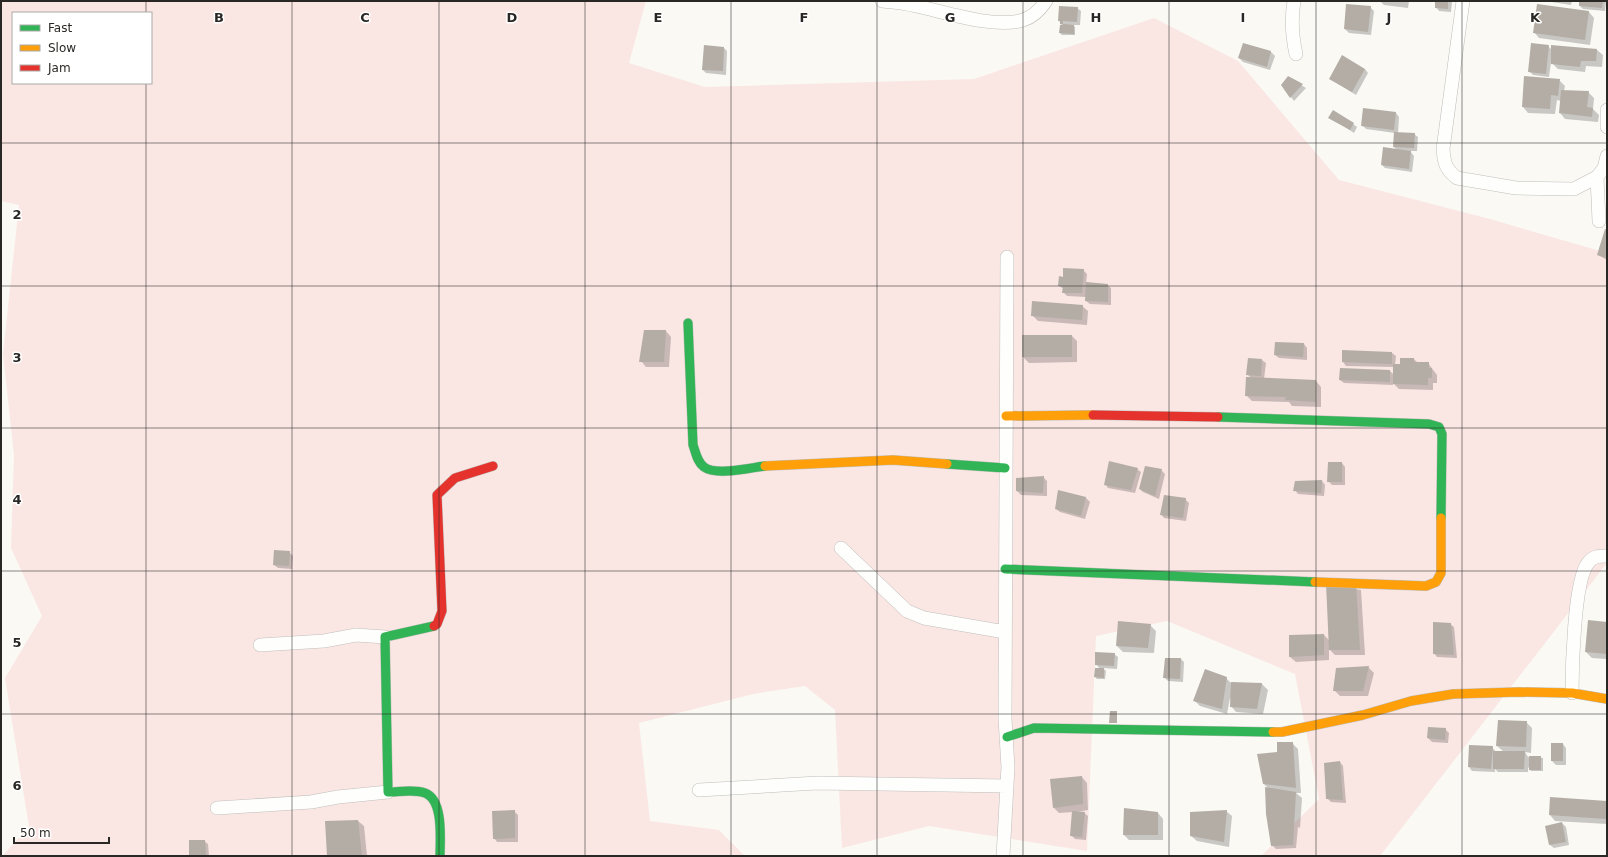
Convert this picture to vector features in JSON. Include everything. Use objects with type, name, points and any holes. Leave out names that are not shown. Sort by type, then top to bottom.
[{"type":"street","points":[[889,1],[985,21],[1011,22],[1035,15],[1046,1]]},
{"type":"street","points":[[1294,1],[1292,13],[1293,38],[1296,54]]},
{"type":"street","points":[[1463,1],[1443,149],[1444,164],[1450,173],[1457,178],[1516,188],[1574,189],[1597,177],[1604,168],[1607,156]]},
{"type":"street","points":[[1607,110],[1607,126]]},
{"type":"street","points":[[1597,177],[1599,221]]},
{"type":"street","points":[[1003,856],[1007,737],[1005,719],[1005,468],[1007,257]]},
{"type":"street","points":[[688,323],[693,445],[698,460],[704,467],[715,472],[778,465],[892,460],[1005,468]]},
{"type":"street","points":[[1005,569],[1426,586],[1436,582],[1441,574],[1442,450],[1442,434],[1439,427],[1430,424],[1156,415],[1006,416]]},
{"type":"street","points":[[260,645],[324,641],[356,635],[385,637],[432,628],[438,624],[442,611],[437,495],[444,485],[454,478],[493,466]]},
{"type":"street","points":[[841,548],[907,611],[924,618],[1005,632]]},
{"type":"street","points":[[1572,693],[1572,649],[1582,574],[1588,563],[1597,556],[1607,556]]},
{"type":"street","points":[[385,637],[384,678],[388,733],[388,792]]},
{"type":"street","points":[[1007,737],[1034,728],[1282,732],[1363,715],[1411,701],[1453,694],[1519,692],[1572,693],[1607,700]]},
{"type":"street","points":[[699,790],[817,783],[1006,786]]},
{"type":"street","points":[[217,808],[311,802],[338,797],[388,792],[426,793],[434,798],[438,807],[440,856]]},
{"type":"shaded area","points":[[1,1],[646,1],[629,63],[705,87],[974,79],[1154,18],[1238,61],[1339,180],[1490,219],[1607,253],[1607,563],[1380,856],[1261,856],[1319,799],[1295,674],[1167,621],[1096,636],[1087,851],[929,826],[842,848],[835,710],[805,686],[753,694],[639,723],[650,821],[719,830],[745,856],[2,856],[29,827],[5,678],[42,616],[11,548],[14,455],[3,354],[19,205],[1,201]]},
{"type":"building","points":[[1435,1],[1448,1],[1448,9],[1435,8]]},
{"type":"building","points":[[1579,1],[1603,1],[1602,8],[1579,6]]},
{"type":"building","points":[[1346,4],[1371,6],[1368,32],[1344,29]]},
{"type":"building","points":[[1537,4],[1589,11],[1585,40],[1533,33]]},
{"type":"building","points":[[1059,6],[1078,7],[1077,22],[1063,21],[1063,24],[1060,24],[1060,21],[1058,21]]},
{"type":"building","points":[[1060,25],[1074,25],[1074,34],[1059,33]]},
{"type":"building","points":[[1243,43],[1271,51],[1267,67],[1238,58]]},
{"type":"building","points":[[1531,43],[1549,45],[1546,74],[1528,72]]},
{"type":"building","points":[[704,45],[724,47],[723,71],[702,70]]},
{"type":"building","points":[[1551,45],[1597,49],[1596,61],[1581,61],[1580,67],[1551,64]]},
{"type":"building","points":[[1342,55],[1365,69],[1352,92],[1329,79]]},
{"type":"building","points":[[1288,76],[1303,84],[1290,98],[1281,85]]},
{"type":"building","points":[[1524,76],[1560,79],[1558,96],[1551,95],[1550,109],[1522,107]]},
{"type":"building","points":[[1561,90],[1589,91],[1587,107],[1593,108],[1592,117],[1559,113]]},
{"type":"building","points":[[1363,108],[1396,112],[1394,130],[1361,126]]},
{"type":"building","points":[[1333,110],[1354,123],[1350,130],[1328,118]]},
{"type":"building","points":[[1394,132],[1415,133],[1414,148],[1393,147]]},
{"type":"building","points":[[1383,147],[1411,151],[1409,169],[1381,165]]},
{"type":"building","points":[[1605,229],[1607,230],[1607,258],[1597,255]]},
{"type":"building","points":[[1063,268],[1084,269],[1082,293],[1062,293],[1063,286],[1058,286],[1059,276],[1063,277]]},
{"type":"building","points":[[1086,282],[1108,284],[1108,302],[1085,301]]},
{"type":"building","points":[[1032,301],[1083,305],[1082,320],[1031,316]]},
{"type":"building","points":[[644,330],[666,330],[664,362],[639,362]]},
{"type":"building","points":[[1022,335],[1072,335],[1072,357],[1022,357]]},
{"type":"building","points":[[1275,342],[1304,343],[1303,357],[1274,355]]},
{"type":"building","points":[[1342,350],[1392,352],[1392,364],[1342,362]]},
{"type":"building","points":[[1248,358],[1262,359],[1261,376],[1246,375]]},
{"type":"building","points":[[1400,358],[1414,358],[1414,362],[1429,362],[1429,368],[1432,368],[1432,378],[1428,378],[1428,385],[1393,384],[1393,364],[1400,364]]},
{"type":"building","points":[[1340,368],[1390,370],[1390,382],[1339,380]]},
{"type":"building","points":[[1246,377],[1316,380],[1316,402],[1285,400],[1286,397],[1245,396]]},
{"type":"building","points":[[1109,461],[1138,468],[1131,490],[1104,485]]},
{"type":"building","points":[[1328,462],[1342,462],[1342,482],[1327,482]]},
{"type":"building","points":[[1145,466],[1162,469],[1155,496],[1139,489]]},
{"type":"building","points":[[1044,476],[1043,493],[1016,491],[1016,478]]},
{"type":"building","points":[[1322,480],[1321,493],[1293,491],[1295,481]]},
{"type":"building","points":[[1058,490],[1086,497],[1081,516],[1055,509]]},
{"type":"building","points":[[1164,495],[1186,498],[1183,518],[1160,515]]},
{"type":"building","points":[[274,550],[290,551],[289,566],[273,565]]},
{"type":"building","points":[[1326,583],[1356,584],[1360,650],[1329,650]]},
{"type":"building","points":[[1588,620],[1607,622],[1607,654],[1585,652]]},
{"type":"building","points":[[1118,621],[1151,624],[1148,648],[1116,646]]},
{"type":"building","points":[[1433,622],[1451,623],[1454,655],[1433,654]]},
{"type":"building","points":[[1324,634],[1324,655],[1289,657],[1289,635]]},
{"type":"building","points":[[1095,652],[1115,653],[1114,666],[1095,665]]},
{"type":"building","points":[[1165,658],[1181,658],[1180,679],[1163,678]]},
{"type":"building","points":[[1369,666],[1363,691],[1333,691],[1336,668]]},
{"type":"building","points":[[1095,668],[1104,668],[1104,678],[1094,677]]},
{"type":"building","points":[[1205,669],[1227,677],[1222,709],[1193,701]]},
{"type":"building","points":[[1231,682],[1262,683],[1257,709],[1230,707]]},
{"type":"building","points":[[1110,711],[1117,711],[1117,723],[1109,723]]},
{"type":"building","points":[[1498,720],[1527,721],[1526,747],[1496,746]]},
{"type":"building","points":[[1428,727],[1446,728],[1445,740],[1427,738]]},
{"type":"building","points":[[1277,742],[1293,742],[1296,788],[1263,784],[1257,754],[1277,752]]},
{"type":"building","points":[[1551,743],[1563,743],[1563,761],[1551,761]]},
{"type":"building","points":[[1469,745],[1493,746],[1491,769],[1468,767]]},
{"type":"building","points":[[1493,751],[1525,751],[1524,769],[1493,769]]},
{"type":"building","points":[[1529,756],[1541,756],[1541,770],[1529,770]]},
{"type":"building","points":[[1340,761],[1343,800],[1326,799],[1324,763]]},
{"type":"building","points":[[1082,776],[1083,804],[1053,808],[1050,779]]},
{"type":"building","points":[[1265,787],[1296,792],[1293,845],[1271,846],[1266,814]]},
{"type":"building","points":[[1550,797],[1607,801],[1606,819],[1549,815]]},
{"type":"building","points":[[1124,808],[1158,812],[1158,835],[1123,835]]},
{"type":"building","points":[[515,810],[515,838],[493,839],[492,811]]},
{"type":"building","points":[[1227,810],[1224,842],[1190,836],[1190,812]]},
{"type":"building","points":[[1072,811],[1085,812],[1082,837],[1070,836]]},
{"type":"building","points":[[358,820],[362,856],[327,856],[325,821]]},
{"type":"building","points":[[1562,822],[1566,842],[1549,845],[1545,826]]},
{"type":"building","points":[[189,840],[205,840],[206,856],[189,856]]},
{"type":"traffic: fast","points":[[688,323],[693,445],[698,460],[704,467],[709,470],[716,471],[733,471],[765,466]]},
{"type":"traffic: fast","points":[[1218,417],[1429,424],[1439,427],[1442,434],[1441,518]]},
{"type":"traffic: fast","points":[[947,464],[1005,468]]},
{"type":"traffic: fast","points":[[1005,569],[1315,582]]},
{"type":"traffic: fast","points":[[434,626],[385,637],[388,792],[416,791],[425,793],[431,797],[435,804],[440,821],[440,856]]},
{"type":"traffic: fast","points":[[1007,737],[1034,728],[1273,732]]},
{"type":"traffic: slow","points":[[1006,416],[1093,415]]},
{"type":"traffic: slow","points":[[765,466],[893,460],[947,464]]},
{"type":"traffic: slow","points":[[1315,582],[1426,586],[1436,582],[1441,573],[1441,518]]},
{"type":"traffic: slow","points":[[1273,732],[1282,732],[1363,715],[1411,701],[1453,694],[1519,692],[1572,693],[1607,699]]},
{"type":"traffic: jam","points":[[1093,415],[1218,417]]},
{"type":"traffic: jam","points":[[434,626],[437,624],[442,611],[437,495],[455,478],[493,466]]}]
